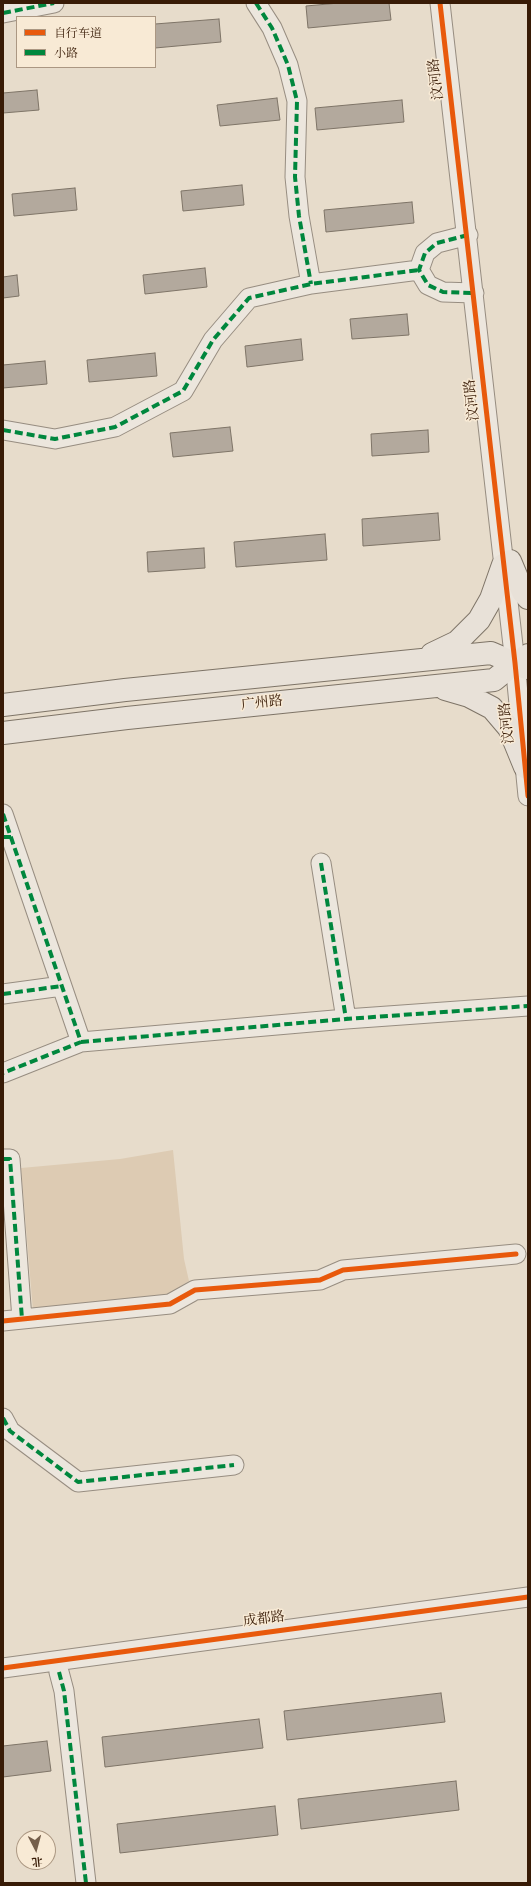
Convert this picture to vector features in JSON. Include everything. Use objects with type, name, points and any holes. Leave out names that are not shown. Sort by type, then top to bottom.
[{"type":"main road","points":[[507,563],[523,592],[528,598]]},
{"type":"main road","points":[[422,660],[458,642],[479,620],[491,599],[507,563]]},
{"type":"main road","name":"广州路","points":[[3,705],[125,690],[491,653],[524,662]]},
{"type":"main road","name":"广州路","points":[[3,733],[127,718],[494,680],[524,662]]},
{"type":"main road","points":[[436,686],[469,696],[492,708],[508,728],[527,762]]},
{"type":"street","points":[[3,13],[54,3]]},
{"type":"street","points":[[256,3],[272,28],[288,64],[298,101],[295,177],[299,216],[311,284]]},
{"type":"street","name":"汶河路","points":[[440,3],[507,563],[524,662],[528,796]]},
{"type":"street","name":"汶河路","points":[[452,3],[507,563]]},
{"type":"street","points":[[419,270],[425,253],[437,243],[468,235]]},
{"type":"street","points":[[3,430],[55,439],[115,427],[183,391],[213,340],[249,298],[311,284],[419,270]]},
{"type":"street","points":[[419,270],[428,285],[438,290],[443,292],[474,293]]},
{"type":"street","points":[[3,814],[7,837],[81,1042]]},
{"type":"street","points":[[321,862],[346,1019]]},
{"type":"street","points":[[3,994],[62,986]]},
{"type":"street","points":[[3,1074],[81,1042],[346,1019],[528,1006]]},
{"type":"street","points":[[3,1159],[10,1158],[22,1319]]},
{"type":"street","points":[[3,1321],[170,1304],[195,1290],[320,1280],[343,1270],[516,1254]]},
{"type":"street","points":[[3,1418],[10,1431],[78,1482],[234,1465]]},
{"type":"street","name":"成都路","points":[[3,1668],[528,1597]]},
{"type":"street","name":"成都路","points":[[3,1679],[528,1610]]},
{"type":"street","points":[[58,1672],[64,1690],[86,1883]]},
{"type":"shaded area","points":[[173,1150],[184,1259],[189,1281],[166,1296],[33,1311],[21,1168],[120,1159]]},
{"type":"building","points":[[339,3],[389,3],[391,20],[308,28],[306,6]]},
{"type":"building","points":[[219,19],[221,42],[156,48],[156,24]]},
{"type":"building","points":[[37,90],[39,110],[3,113],[3,93]]},
{"type":"building","points":[[277,98],[280,120],[220,126],[217,105]]},
{"type":"building","points":[[402,100],[404,122],[317,130],[315,108]]},
{"type":"building","points":[[242,185],[244,205],[183,211],[181,191]]},
{"type":"building","points":[[75,188],[77,210],[14,216],[12,194]]},
{"type":"building","points":[[412,202],[414,223],[326,232],[324,210]]},
{"type":"building","points":[[205,268],[207,287],[145,294],[143,275]]},
{"type":"building","points":[[17,275],[19,296],[3,298],[3,277]]},
{"type":"building","points":[[407,314],[409,335],[352,339],[350,319]]},
{"type":"building","points":[[301,339],[303,360],[247,367],[245,346]]},
{"type":"building","points":[[155,353],[157,376],[89,382],[87,360]]},
{"type":"building","points":[[45,361],[47,384],[3,388],[3,365]]},
{"type":"building","points":[[230,427],[233,451],[173,457],[170,433]]},
{"type":"building","points":[[428,430],[429,452],[372,456],[371,434]]},
{"type":"building","points":[[438,513],[440,540],[363,546],[362,519]]},
{"type":"building","points":[[325,534],[327,560],[236,567],[234,542]]},
{"type":"building","points":[[204,548],[205,568],[148,572],[147,552]]},
{"type":"building","points":[[441,1693],[445,1722],[287,1740],[284,1711]]},
{"type":"building","points":[[259,1719],[263,1748],[105,1767],[102,1737]]},
{"type":"building","points":[[47,1741],[51,1771],[3,1777],[3,1746]]},
{"type":"building","points":[[456,1781],[459,1810],[301,1829],[298,1799]]},
{"type":"building","points":[[275,1806],[278,1835],[120,1853],[117,1824]]},
{"type":"marked path","points":[[3,13],[54,3]]},
{"type":"marked path","points":[[256,3],[272,28],[288,65],[297,101],[295,177],[299,216],[311,284]]},
{"type":"marked path","points":[[468,235],[437,243],[425,253],[419,270],[428,285],[443,292],[474,293]]},
{"type":"marked path","points":[[3,430],[55,439],[115,427],[183,391],[213,340],[249,298],[311,284],[419,270]]},
{"type":"marked path","points":[[3,814],[81,1042],[3,1073]]},
{"type":"marked path","points":[[3,837],[12,837]]},
{"type":"marked path","points":[[321,863],[346,1019]]},
{"type":"marked path","points":[[3,994],[62,986]]},
{"type":"marked path","points":[[81,1042],[346,1019],[528,1006]]},
{"type":"marked path","points":[[3,1159],[10,1159],[22,1319]]},
{"type":"marked path","points":[[3,1418],[10,1431],[78,1482],[234,1465]]},
{"type":"marked path","points":[[59,1672],[64,1691],[86,1883]]},
{"type":"cycle path","points":[[440,3],[515,663],[528,796]]},
{"type":"cycle path","points":[[3,1321],[170,1304],[195,1290],[320,1280],[343,1270],[516,1254]]},
{"type":"cycle path","points":[[3,1668],[528,1597]]}]
